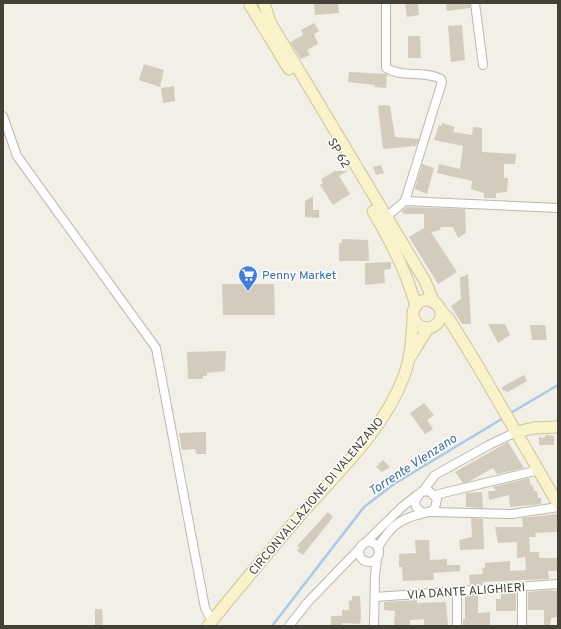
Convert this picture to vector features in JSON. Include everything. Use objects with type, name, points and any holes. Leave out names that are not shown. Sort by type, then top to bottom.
[{"type":"main road","name":"SP 62","points":[[264,3],[270,22],[385,218],[424,281],[437,306],[449,319],[458,337],[497,399],[558,504]]},
{"type":"main road","name":"SP 62","points":[[252,4],[394,247],[409,280],[415,311],[410,358]]},
{"type":"main road","points":[[410,358],[432,326],[440,318],[437,306],[422,301],[415,311],[420,326],[432,326],[458,337]]},
{"type":"main road","name":"CIRCONVALLAZIONE DI VALENZANO","points":[[210,624],[349,461],[384,415],[401,384],[410,358]]},
{"type":"main road","points":[[514,429],[558,427]]},
{"type":"street","points":[[385,218],[405,201],[442,82],[441,79],[434,75],[396,72],[386,68],[386,3]]},
{"type":"street","points":[[475,3],[483,65]]},
{"type":"street","points":[[3,116],[17,156],[156,348],[205,608],[210,624]]},
{"type":"street","points":[[405,201],[558,208]]},
{"type":"street","points":[[514,429],[489,445],[435,475],[415,501],[416,507],[427,513],[512,514],[558,508]]},
{"type":"street","points":[[435,496],[539,470]]},
{"type":"street","points":[[289,626],[307,603],[402,506],[421,493],[430,492],[435,496],[437,505],[427,513],[393,525],[378,547],[379,553],[377,558],[374,626]]},
{"type":"street","points":[[361,547],[369,542],[378,547]]},
{"type":"street","points":[[361,547],[360,557],[364,561],[370,562],[377,558]]},
{"type":"street","name":"VIA DANTE ALIGHIERI","points":[[375,597],[558,584]]},
{"type":"street","points":[[522,587],[522,626]]},
{"type":"street","points":[[457,592],[457,626]]},
{"type":"building","points":[[338,3],[339,13],[315,15],[314,4]]},
{"type":"building","points":[[405,3],[418,3],[419,15],[407,17]]},
{"type":"building","points":[[446,3],[470,3],[470,8],[447,11]]},
{"type":"building","points":[[314,23],[319,31],[314,34],[318,44],[307,50],[310,55],[301,59],[290,42],[303,35],[301,30]]},
{"type":"building","points":[[462,25],[465,60],[451,62],[448,26]]},
{"type":"building","points":[[408,36],[420,36],[421,58],[408,58]]},
{"type":"building","points":[[144,64],[164,70],[160,87],[139,80]]},
{"type":"building","points":[[349,72],[387,74],[386,88],[374,87],[375,85],[348,82]]},
{"type":"building","points":[[174,86],[175,101],[163,103],[161,88]]},
{"type":"building","points":[[378,106],[390,106],[395,137],[419,139],[416,146],[383,149]]},
{"type":"building","points":[[442,123],[455,127],[453,132],[472,135],[473,127],[482,128],[482,152],[516,154],[515,164],[504,164],[504,178],[508,178],[507,192],[496,193],[496,198],[484,198],[484,193],[471,189],[472,181],[437,173],[439,164],[460,169],[463,146],[434,140],[439,125],[442,126]]},
{"type":"building","points":[[422,164],[434,168],[427,194],[415,189]]},
{"type":"building","points":[[381,165],[384,173],[376,175],[373,167]]},
{"type":"building","points":[[335,171],[348,171],[339,176],[350,194],[333,205],[320,185],[323,183],[321,179]]},
{"type":"building","points":[[313,196],[313,210],[319,210],[319,218],[305,217],[305,201]]},
{"type":"building","points":[[407,207],[465,209],[466,233],[458,238],[453,227],[442,227],[440,230],[431,232],[457,272],[438,284],[409,237],[424,228],[424,214],[405,214],[401,212]]},
{"type":"building","points":[[342,239],[368,240],[369,261],[339,261],[339,243],[342,243]]},
{"type":"building","points":[[391,262],[391,269],[384,270],[385,283],[365,285],[365,263]]},
{"type":"building","points":[[468,274],[471,324],[462,324],[451,306],[461,299],[460,278]]},
{"type":"building","name":"Penny Market","points":[[222,284],[274,284],[275,315],[223,315]]},
{"type":"building","points":[[488,324],[505,324],[510,335],[498,343]]},
{"type":"building","points":[[530,325],[545,325],[547,340],[532,340]]},
{"type":"building","points":[[226,351],[225,371],[207,373],[207,376],[203,376],[203,379],[188,379],[187,352]]},
{"type":"building","points":[[524,375],[527,381],[508,392],[501,389],[504,386]]},
{"type":"building","points":[[424,403],[434,415],[427,420],[433,429],[425,434],[410,413]]},
{"type":"building","points":[[206,432],[206,454],[196,454],[195,449],[182,450],[179,433]]},
{"type":"building","points":[[546,435],[554,436],[554,445],[539,445],[539,437],[544,438]]},
{"type":"building","points":[[508,442],[524,468],[497,474],[493,468],[470,481],[463,483],[455,472]]},
{"type":"building","points":[[383,460],[390,467],[382,472],[376,467]]},
{"type":"building","points":[[529,478],[531,486],[533,485],[534,491],[537,491],[538,498],[541,498],[541,504],[510,507],[509,495],[489,500],[488,491],[496,491],[493,487]]},
{"type":"building","points":[[482,492],[483,508],[466,507],[466,493]]},
{"type":"building","points":[[328,512],[333,517],[303,555],[297,551],[300,547],[297,546]]},
{"type":"building","points":[[557,514],[558,532],[535,533],[536,537],[529,537],[530,552],[539,552],[539,558],[558,558],[558,571],[548,571],[549,579],[483,582],[483,584],[470,585],[469,575],[483,574],[482,568],[485,568],[485,563],[510,561],[510,571],[526,570],[525,557],[517,558],[517,542],[498,543],[495,527],[523,527],[522,518]]},
{"type":"building","points":[[471,518],[483,519],[484,549],[460,550],[459,540],[472,537]]},
{"type":"building","points":[[415,540],[429,540],[430,560],[447,559],[447,565],[460,565],[460,571],[433,573],[434,580],[403,581],[402,567],[399,567],[399,554],[416,553]]},
{"type":"building","points":[[549,590],[558,591],[558,617],[551,618],[550,626],[544,626],[544,610],[528,610],[528,592]]},
{"type":"building","points":[[516,592],[516,611],[496,611],[496,599],[501,599],[501,594]]},
{"type":"building","points":[[478,595],[478,613],[490,612],[490,626],[463,626],[463,619],[465,619],[465,596]]},
{"type":"building","points":[[352,596],[360,596],[360,624],[342,623],[342,626],[331,626],[331,616],[342,616],[342,610],[349,610],[349,600],[352,601]]},
{"type":"building","points":[[417,600],[417,603],[446,602],[448,626],[424,626],[424,619],[410,620],[410,626],[394,626],[395,611],[384,610],[384,602]]},
{"type":"building","points":[[95,609],[102,609],[103,626],[95,626]]},
{"type":"waterway","name":"Torrente Vlenzano","points":[[509,414],[558,385]]},
{"type":"waterway","name":"Torrente Vlenzano","points":[[272,626],[364,507],[394,484],[505,417]]},
{"type":"place","name":"Penny Market","points":[[248,292]]}]
